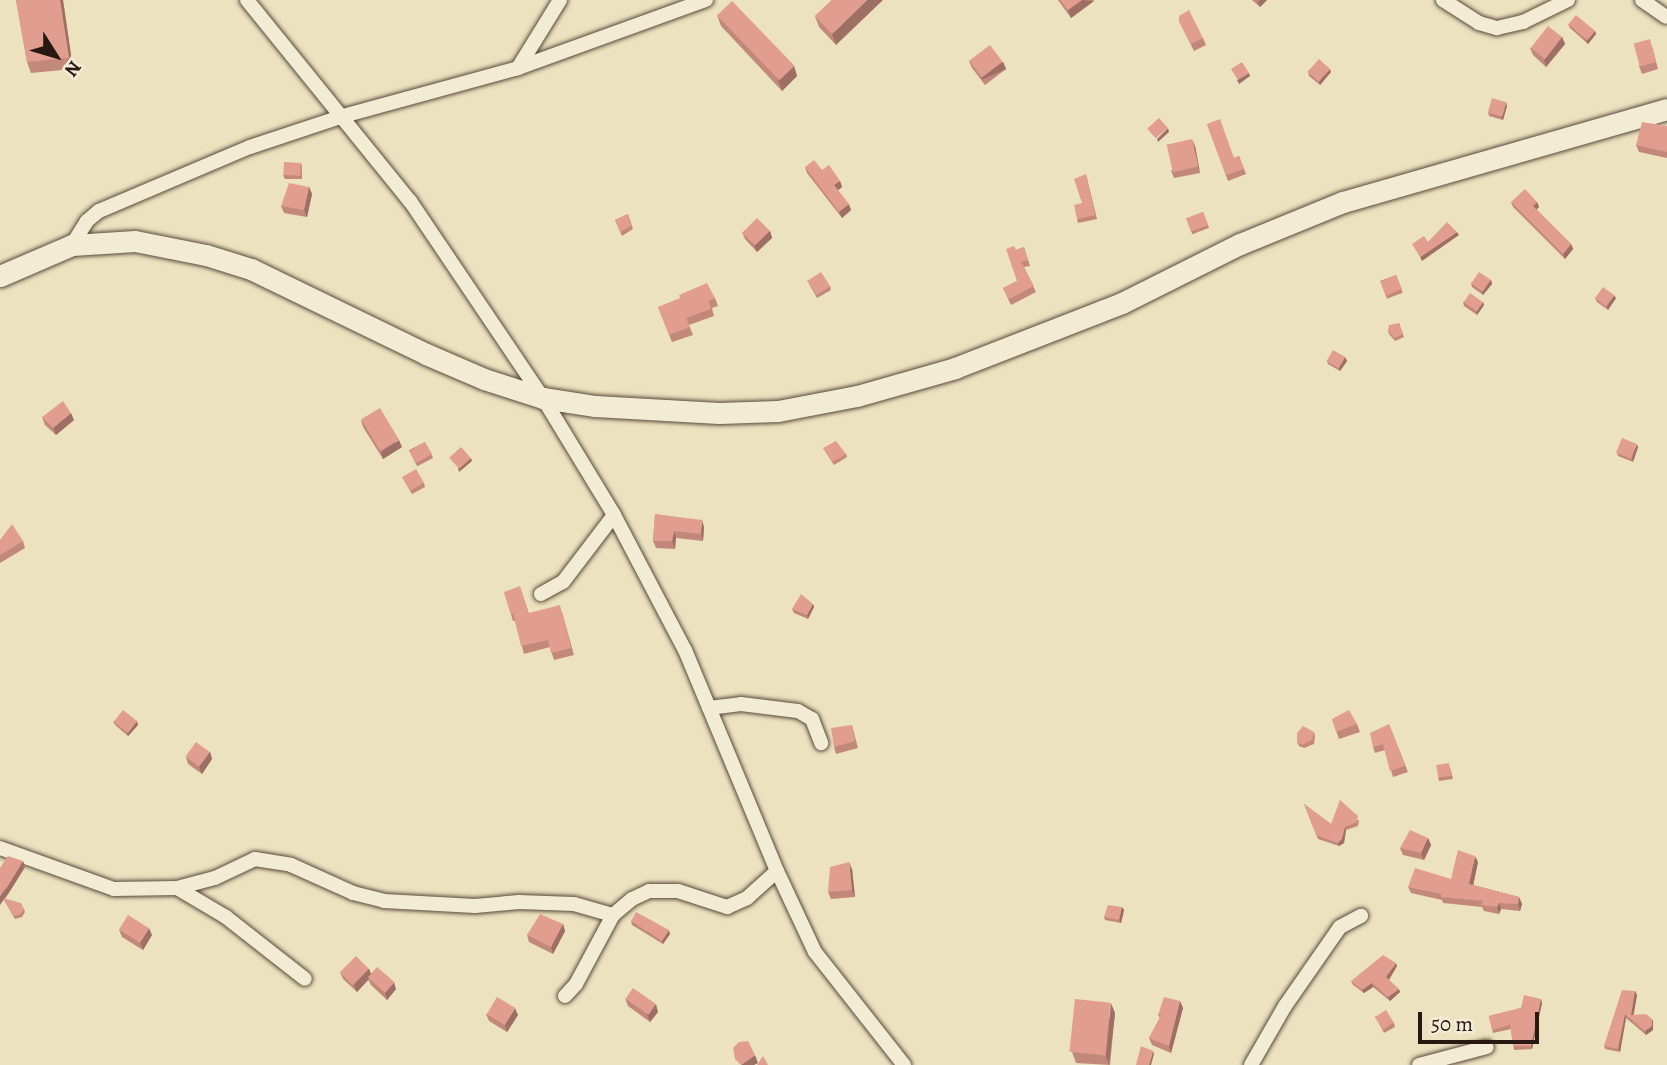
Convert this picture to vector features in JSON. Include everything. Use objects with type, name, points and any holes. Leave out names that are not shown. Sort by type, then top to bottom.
[{"type":"street","points":[[247,0],[410,201],[543,398],[614,515],[685,650],[777,871],[815,951],[904,1065]]},
{"type":"street","points":[[518,68],[560,0]]},
{"type":"street","points":[[72,244],[87,221],[116,203],[250,147],[343,116],[518,68],[706,0]]},
{"type":"street","points":[[1443,0],[1479,23],[1497,28],[1523,22],[1569,0]]},
{"type":"street","points":[[1642,0],[1666,18]]},
{"type":"street","points":[[1662,0],[1666,18]]},
{"type":"street","points":[[0,276],[72,244],[135,242],[206,255],[251,269],[426,354],[484,379],[543,398],[596,406],[719,414],[778,411],[857,396],[956,368],[1122,303],[1278,227],[1343,202],[1667,109]]},
{"type":"street","points":[[541,594],[563,582],[614,515]]},
{"type":"street","points":[[709,708],[741,704],[798,711],[812,719],[821,743]]},
{"type":"street","points":[[0,848],[114,889],[177,888],[215,878],[240,864],[265,859],[291,865],[352,893],[384,901],[475,906],[519,902],[574,904],[613,915]]},
{"type":"street","points":[[565,996],[576,984],[613,915],[632,899],[649,891],[678,891],[727,907],[737,905],[777,871]]},
{"type":"street","points":[[177,888],[226,917],[305,979]]},
{"type":"street","points":[[1251,1065],[1285,1006],[1340,927],[1361,916]]},
{"type":"street","points":[[1419,1065],[1487,1047]]},
{"type":"building","points":[[16,0],[60,0],[69,58],[27,62]]},
{"type":"building","points":[[832,0],[867,0],[832,34],[815,16]]},
{"type":"building","points":[[1060,0],[1082,0],[1068,10]]},
{"type":"building","points":[[732,1],[795,66],[779,80],[717,16]]},
{"type":"building","points":[[1189,10],[1203,38],[1191,44],[1179,21],[1179,16]]},
{"type":"building","points":[[1576,15],[1595,31],[1587,40],[1568,24]]},
{"type":"building","points":[[1548,26],[1562,37],[1545,59],[1531,48]]},
{"type":"building","points":[[1650,39],[1656,62],[1640,67],[1634,43]]},
{"type":"building","points":[[990,45],[1003,62],[982,77],[969,61]]},
{"type":"building","points":[[1319,59],[1330,69],[1319,82],[1308,72]]},
{"type":"building","points":[[1242,62],[1249,73],[1238,80],[1231,69]]},
{"type":"building","points":[[1492,98],[1506,102],[1502,117],[1488,112]]},
{"type":"building","points":[[1159,118],[1168,128],[1156,138],[1147,129]]},
{"type":"building","points":[[1220,119],[1234,158],[1239,156],[1244,169],[1226,175],[1207,124]]},
{"type":"building","points":[[1642,122],[1667,126],[1667,152],[1636,145]]},
{"type":"building","points":[[1192,139],[1198,166],[1173,172],[1167,145]]},
{"type":"building","points":[[814,160],[822,170],[829,165],[840,181],[834,185],[849,204],[839,212],[805,167]]},
{"type":"building","points":[[284,162],[301,163],[300,176],[283,175]]},
{"type":"building","points":[[1086,174],[1095,215],[1077,219],[1074,205],[1082,203],[1074,179]]},
{"type":"building","points":[[289,183],[309,187],[304,210],[281,206]]},
{"type":"building","points":[[1525,189],[1537,202],[1533,206],[1571,244],[1563,254],[1511,202]]},
{"type":"building","points":[[1203,212],[1208,225],[1191,232],[1186,218]]},
{"type":"building","points":[[628,214],[631,226],[620,232],[615,220]]},
{"type":"building","points":[[757,218],[770,231],[755,246],[742,233]]},
{"type":"building","points":[[1447,222],[1457,232],[1420,257],[1412,244],[1424,236],[1428,242]]},
{"type":"building","points":[[1014,246],[1016,250],[1024,247],[1028,260],[1021,262],[1034,286],[1009,299],[1003,288],[1017,281],[1006,249]]},
{"type":"building","points":[[821,272],[830,286],[817,295],[808,281]]},
{"type":"building","points":[[1479,272],[1491,280],[1483,291],[1471,284]]},
{"type":"building","points":[[1396,275],[1402,289],[1386,295],[1380,282]]},
{"type":"building","points":[[707,283],[715,298],[709,301],[711,309],[686,318],[690,327],[669,335],[658,307]]},
{"type":"building","points":[[1603,287],[1614,295],[1606,307],[1595,298]]},
{"type":"building","points":[[1470,293],[1483,302],[1477,311],[1464,302]]},
{"type":"building","points":[[1399,323],[1403,334],[1394,338],[1388,330],[1389,325]]},
{"type":"building","points":[[1333,350],[1345,357],[1339,368],[1326,361]]},
{"type":"building","points":[[63,401],[71,413],[53,428],[42,417]]},
{"type":"building","points":[[380,408],[399,440],[380,451],[361,419]]},
{"type":"building","points":[[1622,438],[1637,444],[1631,459],[1616,453]]},
{"type":"building","points":[[836,441],[846,454],[833,462],[823,448]]},
{"type":"building","points":[[425,442],[432,454],[416,463],[409,451]]},
{"type":"building","points":[[461,447],[471,458],[459,469],[449,458]]},
{"type":"building","points":[[416,469],[424,483],[410,491],[402,477]]},
{"type":"building","points":[[655,514],[702,520],[701,534],[674,531],[672,541],[653,541]]},
{"type":"building","points":[[12,524],[23,541],[0,555],[0,540]]},
{"type":"building","points":[[520,586],[529,613],[560,605],[571,648],[551,653],[548,640],[521,646],[513,613],[511,614],[504,592]]},
{"type":"building","points":[[801,594],[813,604],[807,615],[792,609]]},
{"type":"building","points":[[123,710],[137,721],[128,733],[114,722]]},
{"type":"building","points":[[1349,710],[1357,724],[1336,732],[1332,719]]},
{"type":"building","points":[[1389,724],[1405,766],[1390,771],[1383,744],[1373,747],[1370,733]]},
{"type":"building","points":[[852,725],[855,741],[834,747],[831,728]]},
{"type":"building","points":[[1303,726],[1314,732],[1312,740],[1302,745],[1297,742],[1297,733]]},
{"type":"building","points":[[196,742],[210,752],[199,767],[185,757]]},
{"type":"building","points":[[1449,763],[1451,776],[1438,778],[1436,765]]},
{"type":"building","points":[[1340,800],[1358,816],[1357,822],[1345,827],[1338,843],[1316,835],[1304,804],[1331,824]]},
{"type":"building","points":[[1410,830],[1428,838],[1421,853],[1400,848]]},
{"type":"building","points":[[1458,850],[1475,856],[1469,884],[1519,897],[1518,904],[1499,903],[1497,907],[1481,905],[1483,901],[1441,897],[1441,894],[1408,887],[1415,868],[1451,879]]},
{"type":"building","points":[[8,856],[23,861],[0,896],[0,868]]},
{"type":"building","points":[[849,862],[852,890],[828,892],[830,867]]},
{"type":"building","points":[[3,898],[21,903],[24,909],[21,914],[14,916]]},
{"type":"building","points":[[1108,905],[1122,907],[1119,920],[1104,917]]},
{"type":"building","points":[[636,912],[669,930],[662,941],[631,921]]},
{"type":"building","points":[[540,914],[563,924],[551,947],[527,935]]},
{"type":"building","points":[[128,915],[149,928],[140,943],[119,929]]},
{"type":"building","points":[[1383,955],[1396,963],[1386,977],[1399,989],[1388,997],[1372,983],[1362,990],[1351,981]]},
{"type":"building","points":[[356,956],[369,969],[352,985],[340,972]]},
{"type":"building","points":[[377,967],[394,982],[385,993],[368,978]]},
{"type":"building","points":[[633,988],[656,1004],[648,1015],[626,999]]},
{"type":"building","points":[[1622,990],[1635,991],[1631,1015],[1646,1014],[1652,1019],[1652,1026],[1645,1031],[1625,1014],[1618,1049],[1604,1046]]},
{"type":"building","points":[[1524,995],[1541,999],[1531,1046],[1513,1046],[1510,1025],[1492,1030],[1489,1016],[1521,1008]]},
{"type":"building","points":[[497,997],[515,1008],[505,1025],[487,1014]]},
{"type":"building","points":[[1164,997],[1180,1001],[1169,1046],[1149,1038],[1161,1015],[1158,1015]]},
{"type":"building","points":[[1075,999],[1111,1003],[1105,1055],[1069,1052]]},
{"type":"building","points":[[1386,1010],[1394,1023],[1383,1030],[1375,1017]]},
{"type":"building","points":[[748,1041],[755,1055],[741,1065],[735,1059],[733,1048],[739,1042]]},
{"type":"building","points":[[1141,1046],[1153,1051],[1149,1065],[1136,1065]]},
{"type":"building","points":[[763,1056],[768,1065],[757,1065]]}]
